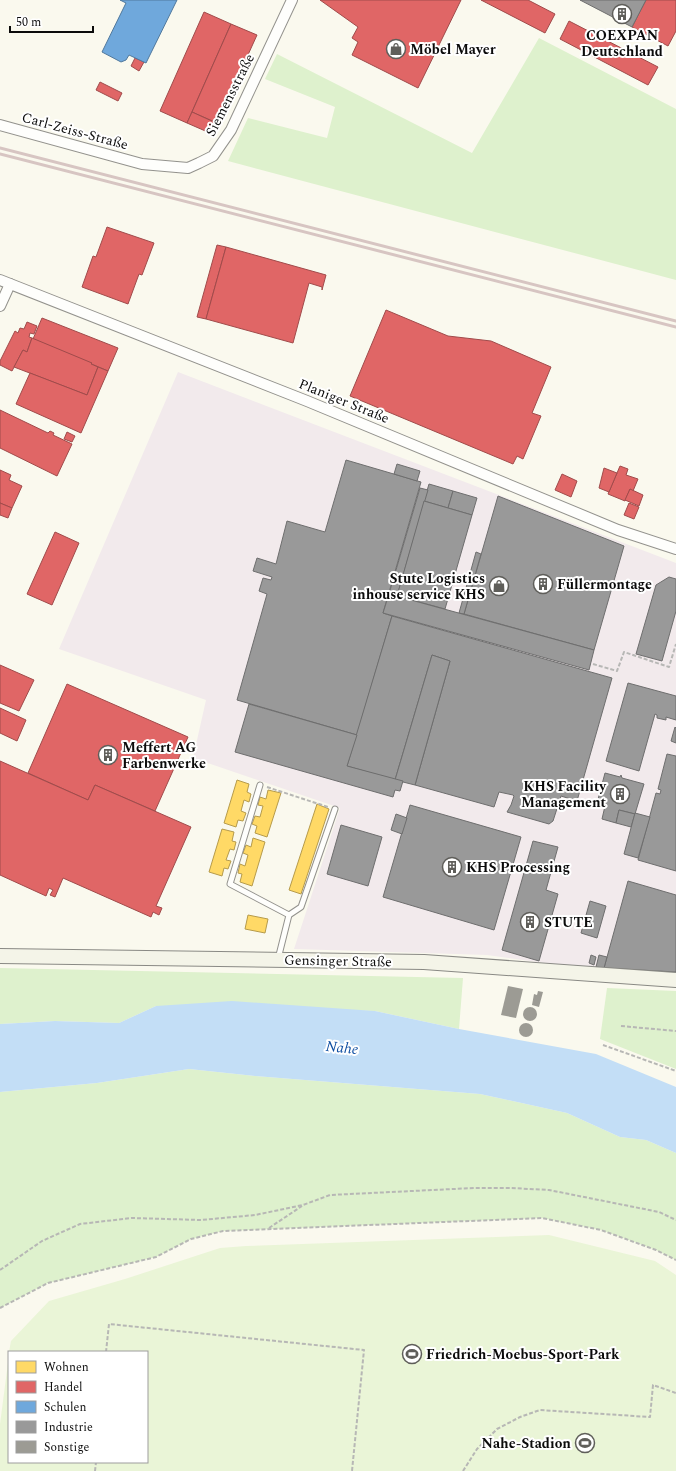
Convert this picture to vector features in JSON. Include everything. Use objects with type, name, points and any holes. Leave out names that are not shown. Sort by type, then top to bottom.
[{"type":"street","name":"Siemensstraße","points":[[142,164],[188,168],[213,156],[231,130],[292,0]]},
{"type":"street","name":"Carl-Zeiss-Straße","points":[[0,125],[142,164]]},
{"type":"street","name":"Planiger Straße","points":[[0,280],[286,392],[618,530],[676,549]]},
{"type":"street","points":[[0,306],[10,284]]},
{"type":"street","name":"Gensinger Straße","points":[[0,956],[424,962],[676,980]]},
{"type":"lane","points":[[260,785],[230,884],[289,915]]},
{"type":"lane","points":[[278,960],[289,915],[301,907],[334,809]]},
{"type":"path","points":[[593,664],[617,671],[624,652],[669,666],[676,644]]},
{"type":"path","points":[[260,785],[334,809]]},
{"type":"path","points":[[621,1026],[676,1031]]},
{"type":"path","points":[[602,1045],[676,1071]]},
{"type":"path","points":[[267,1229],[303,1206],[330,1195],[474,1188],[549,1190],[659,1212],[676,1220]]},
{"type":"path","points":[[0,1270],[42,1242],[80,1224],[132,1218],[201,1220],[255,1215],[303,1206]]},
{"type":"path","points":[[0,1308],[48,1283],[156,1257],[191,1239],[223,1231],[542,1218],[601,1230],[656,1250],[676,1260]]},
{"type":"path","points":[[106,1351],[109,1324],[364,1350],[352,1471]]},
{"type":"path","points":[[463,1471],[477,1449],[497,1429],[520,1417],[540,1410],[650,1417],[653,1385],[676,1393]]},
{"type":"shaded area","points":[[178,372],[676,563],[676,975],[581,968],[487,955],[294,949],[340,808],[193,758],[206,700],[59,649]]},
{"type":"green space","points":[[539,38],[676,109],[676,280],[228,161],[248,118],[327,138],[335,107],[265,79],[277,54],[472,153]]},
{"type":"green space","points":[[0,968],[463,978],[459,1029],[375,1011],[156,1006],[119,1023],[55,1021],[0,1024]]},
{"type":"green space","points":[[607,988],[676,991],[676,1069],[600,1039]]},
{"type":"green space","points":[[189,1069],[255,1076],[480,1094],[567,1113],[620,1137],[646,1140],[676,1153],[676,1260],[656,1250],[601,1230],[542,1218],[223,1231],[191,1239],[156,1257],[48,1283],[0,1308],[0,1092],[97,1083]]},
{"type":"green space","name":"Friedrich-Moebus-Sport-Park","points":[[549,1235],[655,1261],[676,1275],[676,1471],[0,1471],[0,1424],[8,1363],[8,1463],[148,1463],[148,1351],[9,1351],[11,1341],[49,1301],[125,1279],[220,1248]]},
{"type":"water","name":"Nahe","points":[[232,1001],[375,1011],[459,1029],[596,1054],[676,1087],[676,1153],[646,1140],[620,1137],[567,1113],[480,1094],[255,1076],[189,1069],[97,1083],[0,1092],[0,1024],[55,1021],[119,1023],[156,1006]]},
{"type":"building: Wohnen","points":[[237,780],[249,784],[247,792],[251,794],[249,802],[244,800],[241,811],[246,813],[243,821],[238,820],[236,827],[224,823]]},
{"type":"building: Wohnen","points":[[268,790],[281,793],[267,837],[255,833],[257,826],[252,824],[255,816],[260,817],[263,806],[258,805],[260,797],[266,799]]},
{"type":"building: Wohnen","points":[[317,804],[329,809],[301,894],[289,890]]},
{"type":"building: Wohnen","points":[[222,829],[234,832],[232,841],[236,842],[234,850],[230,849],[226,860],[231,861],[228,869],[224,868],[222,876],[209,872]]},
{"type":"building: Wohnen","points":[[253,838],[265,842],[252,886],[240,882],[242,874],[238,873],[240,864],[245,866],[248,855],[243,853],[246,845],[251,847]]},
{"type":"building: Wohnen","points":[[248,915],[268,919],[265,933],[245,929]]},
{"type":"building: Handel","name":"Möbel Mayer","points":[[320,0],[461,0],[418,88],[352,55],[358,42],[352,38],[358,27]]},
{"type":"building: Handel","points":[[481,0],[528,0],[555,14],[545,33]]},
{"type":"building: Handel","points":[[646,0],[676,0],[676,31],[668,46],[632,27]]},
{"type":"building: Handel","points":[[204,12],[231,24],[187,123],[160,111]]},
{"type":"building: Handel","points":[[569,21],[658,67],[648,85],[560,39]]},
{"type":"building: Handel","points":[[231,24],[257,35],[217,123],[192,112]]},
{"type":"building: Handel","points":[[135,58],[144,62],[139,71],[131,66]]},
{"type":"building: Handel","points":[[100,82],[122,93],[118,101],[96,90]]},
{"type":"building: Handel","points":[[192,112],[214,122],[210,133],[187,123]]},
{"type":"building: Handel","points":[[107,227],[154,243],[142,275],[139,274],[128,304],[82,287],[93,256],[96,257]]},
{"type":"building: Handel","points":[[217,245],[226,247],[206,319],[197,317]]},
{"type":"building: Handel","points":[[226,247],[326,275],[322,290],[322,287],[309,283],[293,343],[206,319]]},
{"type":"building: Handel","points":[[386,310],[448,336],[491,341],[551,367],[532,413],[541,416],[523,459],[517,456],[513,464],[350,396]]},
{"type":"building: Handel","points":[[42,318],[118,348],[108,371],[33,339]]},
{"type":"building: Handel","points":[[27,322],[37,326],[34,334],[30,333],[29,337],[32,338],[27,352],[23,350],[12,371],[0,365],[0,361],[15,331],[18,333],[20,328],[24,329]]},
{"type":"building: Handel","points":[[32,338],[92,363],[91,364],[98,367],[87,395],[14,367],[23,350],[27,352]]},
{"type":"building: Handel","points":[[98,367],[108,371],[81,433],[16,404],[30,373],[87,395]]},
{"type":"building: Handel","points":[[0,410],[48,433],[50,431],[54,433],[53,435],[72,444],[57,476],[0,448]]},
{"type":"building: Handel","points":[[67,432],[75,436],[72,442],[64,439]]},
{"type":"building: Handel","points":[[620,466],[628,469],[626,475],[638,479],[633,491],[630,489],[625,501],[608,494]]},
{"type":"building: Handel","points":[[604,468],[617,473],[609,492],[599,488]]},
{"type":"building: Handel","points":[[0,470],[11,475],[9,480],[22,486],[12,508],[0,503]]},
{"type":"building: Handel","points":[[562,474],[577,481],[571,497],[555,490]]},
{"type":"building: Handel","points":[[630,489],[643,495],[639,506],[625,500]]},
{"type":"building: Handel","points":[[0,503],[12,508],[8,518],[0,515]]},
{"type":"building: Handel","points":[[629,503],[639,507],[634,519],[624,515]]},
{"type":"building: Handel","points":[[55,532],[79,543],[52,605],[27,594]]},
{"type":"building: Handel","points":[[0,665],[34,680],[19,711],[0,703]]},
{"type":"building: Handel","name":"Meffert AG Farbenwerke","points":[[67,684],[188,737],[155,811],[95,785],[88,800],[28,773]]},
{"type":"building: Handel","points":[[0,708],[26,720],[17,741],[0,733]]},
{"type":"building: Handel","points":[[0,761],[88,800],[95,785],[191,827],[156,906],[162,908],[159,915],[153,912],[151,917],[63,878],[55,897],[50,895],[53,890],[49,888],[46,896],[0,875]]},
{"type":"building: Schulen","points":[[120,0],[177,0],[146,63],[129,55],[126,60],[121,62],[102,52],[126,3]]},
{"type":"building: Industrie","name":"COEXPAN Deutschland","points":[[580,0],[646,0],[632,27]]},
{"type":"building: Industrie","points":[[346,460],[421,482],[383,613],[392,616],[357,735],[237,700],[267,594],[259,591],[263,578],[271,580],[272,577],[253,571],[257,558],[276,564],[287,521],[325,532]]},
{"type":"building: Industrie","points":[[397,464],[420,471],[417,481],[394,474]]},
{"type":"building: Industrie","points":[[429,484],[453,491],[448,508],[424,501]]},
{"type":"building: Industrie","points":[[420,488],[428,490],[397,596],[389,594]]},
{"type":"building: Industrie","points":[[453,491],[477,498],[472,515],[448,508]]},
{"type":"building: Industrie","name":"Füllermontage","points":[[498,496],[624,546],[594,650],[464,614]]},
{"type":"building: Industrie","points":[[424,501],[472,515],[445,609],[397,596]]},
{"type":"building: Industrie","points":[[476,552],[481,554],[464,614],[459,613]]},
{"type":"building: Industrie","points":[[669,577],[676,579],[676,611],[662,661],[636,654],[656,585]]},
{"type":"building: Industrie","points":[[389,594],[594,650],[589,670],[383,613]]},
{"type":"building: Industrie","points":[[392,616],[612,678],[577,801],[561,796],[553,821],[549,824],[507,812],[511,805],[513,795],[499,792],[494,807],[415,785],[450,661],[432,655],[395,780],[347,766]]},
{"type":"building: Industrie","points":[[432,655],[450,661],[415,785],[395,780]]},
{"type":"building: Industrie","points":[[628,683],[676,696],[676,720],[666,717],[666,720],[657,718],[657,715],[655,714],[639,771],[606,761]]},
{"type":"building: Industrie","points":[[249,704],[357,735],[347,766],[403,781],[400,791],[395,790],[393,797],[235,752]]},
{"type":"building: Industrie","points":[[675,727],[676,728],[676,743],[671,741]]},
{"type":"building: Industrie","points":[[667,754],[676,756],[676,871],[638,860],[656,793],[660,794],[661,790],[658,789]]},
{"type":"building: Industrie","name":"KHS Facility Management","points":[[605,773],[620,777],[621,775],[622,778],[644,784],[635,814],[619,810],[616,823],[602,819],[605,806],[597,803]]},
{"type":"building: Industrie","name":"KHS Processing","points":[[410,805],[521,837],[494,930],[383,897]]},
{"type":"building: Industrie","points":[[619,810],[635,814],[631,827],[616,823]]},
{"type":"building: Industrie","points":[[635,813],[650,817],[638,858],[624,854]]},
{"type":"building: Industrie","points":[[396,814],[407,818],[402,834],[391,830]]},
{"type":"building: Industrie","points":[[341,825],[382,837],[368,886],[327,874]]},
{"type":"building: Industrie","name":"STUTE","points":[[533,841],[558,847],[546,890],[558,894],[539,961],[502,950]]},
{"type":"building: Industrie","points":[[628,881],[676,895],[676,972],[604,968]]},
{"type":"building: Industrie","points":[[590,901],[606,906],[597,938],[581,933]]},
{"type":"building: Industrie","points":[[591,955],[596,957],[594,965],[589,963]]},
{"type":"building: Industrie","points":[[599,955],[607,957],[604,968],[596,967]]},
{"type":"building: Sonstige","points":[[508,986],[523,989],[516,1018],[501,1015]]},
{"type":"building: Sonstige","points":[[538,991],[543,992],[539,1007],[532,1005],[534,994],[537,995]]},
{"type":"building: Sonstige","points":[[527,1007],[533,1007],[537,1011],[537,1017],[533,1021],[527,1021],[523,1017],[523,1011]]},
{"type":"building: Sonstige","points":[[523,1023],[529,1023],[533,1027],[533,1033],[529,1037],[523,1037],[519,1033],[519,1027]]},
{"type":"railway","points":[[0,148],[676,321]]},
{"type":"railway","points":[[0,154],[676,327]]},
{"type":"place","name":"COEXPAN Deutschland","points":[[622,14]]},
{"type":"place","name":"Möbel Mayer","points":[[396,49]]},
{"type":"place","name":"Füllermontage","points":[[543,584]]},
{"type":"place","name":"Stute Logistics inhouse service KHS","points":[[499,586]]},
{"type":"place","name":"Meffert AG Farbenwerke","points":[[108,755]]},
{"type":"place","name":"KHS Facility Management","points":[[620,794]]},
{"type":"place","name":"KHS Processing","points":[[452,867]]},
{"type":"place","name":"STUTE","points":[[530,922]]},
{"type":"place","name":"Friedrich-Moebus-Sport-Park","points":[[412,1354]]},
{"type":"place","name":"Nahe-Stadion","points":[[585,1443]]}]
